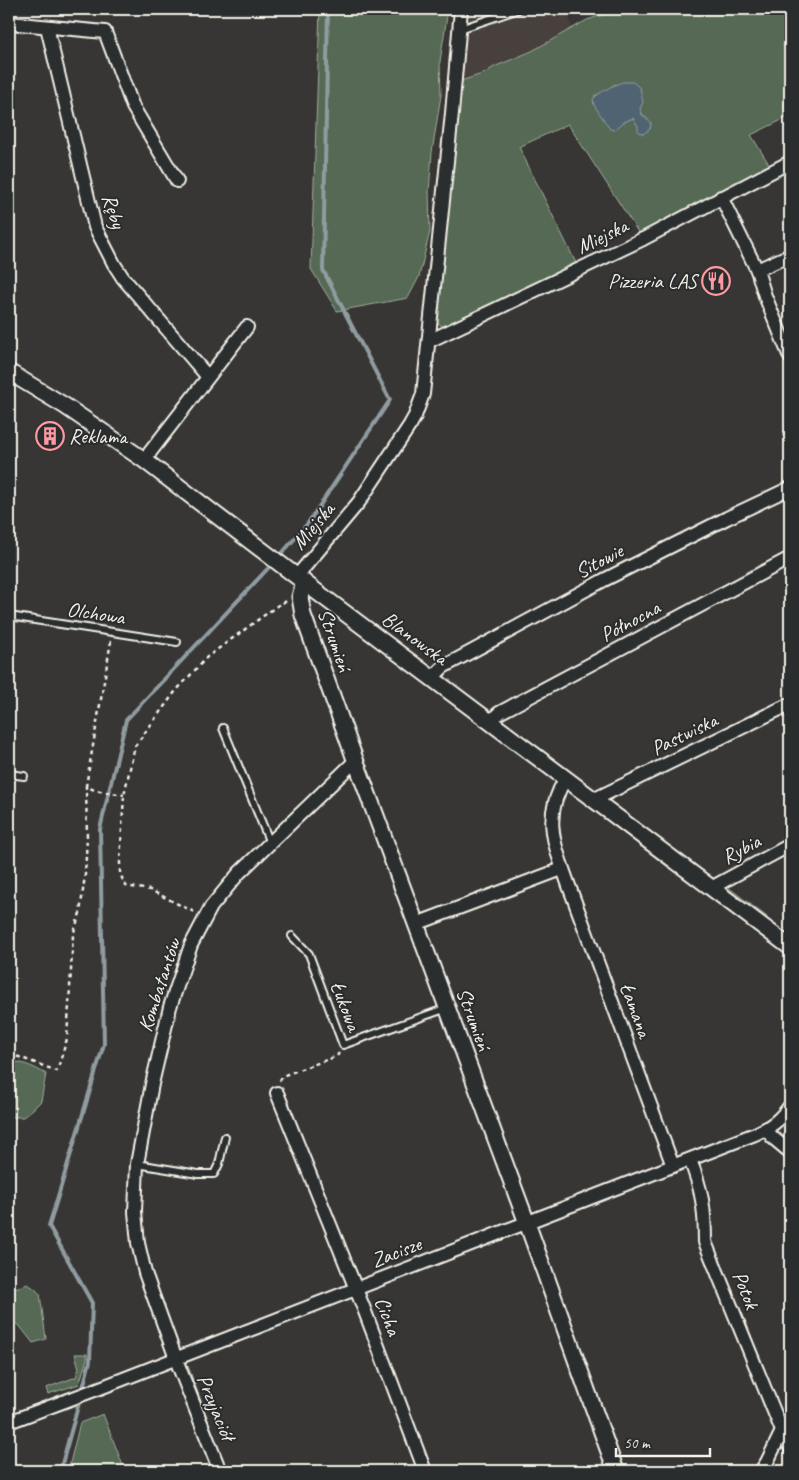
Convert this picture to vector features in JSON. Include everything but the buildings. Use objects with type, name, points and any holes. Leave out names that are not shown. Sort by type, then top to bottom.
[{"type":"street","name":"Miejska","points":[[301,579],[360,502],[415,416],[422,394],[429,341],[461,9]]},
{"type":"street","points":[[9,23],[105,32],[133,107],[177,180]]},
{"type":"street","name":"Ręby","points":[[47,27],[95,228],[123,278],[208,377]]},
{"type":"street","name":"Miejska","points":[[429,341],[643,239],[790,162]]},
{"type":"street","points":[[721,197],[757,270],[765,296],[786,333],[790,357]]},
{"type":"street","points":[[757,270],[790,255]]},
{"type":"street","points":[[144,460],[247,327]]},
{"type":"street","name":"Blanowska","points":[[9,372],[65,406],[144,460],[790,947]]},
{"type":"street","name":"Sitowie","points":[[432,678],[443,666],[604,580],[790,488]]},
{"type":"street","name":"Północna","points":[[491,722],[499,713],[790,558]]},
{"type":"street","name":"Strumień","points":[[301,579],[300,597],[303,615],[527,1223],[616,1471]]},
{"type":"street","name":"Pastwiska","points":[[595,799],[790,704]]},
{"type":"street","name":"Kombatantów","points":[[176,1358],[145,1273],[138,1243],[135,1212],[137,1164],[152,1084],[170,1007],[191,945],[211,907],[240,873],[270,843],[350,765],[356,762]]},
{"type":"street","name":"Łamana","points":[[566,778],[557,794],[551,814],[554,841],[562,869],[673,1166]]},
{"type":"street","name":"Rybia","points":[[712,888],[790,845]]},
{"type":"street","points":[[416,924],[562,869]]},
{"type":"street","name":"Cicha","points":[[276,1093],[356,1288],[425,1471]]},
{"type":"street","name":"Zacisze","points":[[9,1422],[690,1160],[766,1129],[780,1119],[790,1106]]},
{"type":"street","points":[[766,1129],[772,1137],[790,1152]]},
{"type":"street","name":"Potok","points":[[690,1160],[702,1192],[705,1242],[790,1447]]},
{"type":"street","name":"Przyjaciół","points":[[176,1358],[220,1471]]},
{"type":"street","points":[[761,1471],[782,1431]]},
{"type":"lane","points":[[460,29],[519,9]]},
{"type":"lane","name":"Olchowa","points":[[9,616],[178,642]]},
{"type":"lane","points":[[223,728],[270,843]]},
{"type":"lane","points":[[9,774],[24,776]]},
{"type":"lane","name":"Łukowa","points":[[292,936],[309,954],[343,1045],[447,1008]]},
{"type":"lane","points":[[137,1164],[198,1174],[214,1174],[219,1164],[225,1136]]},
{"type":"path","points":[[198,914],[150,890],[126,886],[120,874],[124,795],[135,746],[175,692],[207,657],[282,603],[300,597]]},
{"type":"path","points":[[9,1056],[19,1057],[57,1071],[67,1039],[73,935],[80,913],[85,875],[87,837],[86,786],[113,632]]},
{"type":"path","points":[[86,786],[94,790],[124,795]]},
{"type":"path","points":[[276,1093],[282,1076],[337,1056],[343,1045]]},
{"type":"shaded area","points":[[468,9],[567,9],[572,28],[532,51],[494,67],[485,73],[461,81]]},
{"type":"green space","points":[[320,9],[446,9],[447,16],[440,61],[441,95],[432,152],[429,192],[430,231],[419,277],[408,298],[337,311],[311,269]]},
{"type":"green space","points":[[620,9],[790,9],[790,116],[751,135],[770,166],[640,235],[568,124],[519,147],[576,263],[481,311],[443,327],[437,322],[438,300],[461,81],[485,73],[494,67],[532,51],[587,20]],"holes":[[[615,84],[651,123],[650,129],[638,126],[633,118],[624,122],[594,96]]]},
{"type":"green space","points":[[591,804],[670,864],[668,867],[589,807]]},
{"type":"green space","points":[[728,887],[767,917],[766,919],[730,893]]},
{"type":"green space","points":[[9,1061],[28,1065],[46,1074],[41,1101],[23,1117],[9,1117]]},
{"type":"green space","points":[[28,1284],[40,1294],[46,1339],[33,1343],[19,1325],[9,1321],[9,1317],[15,1314],[9,1290]]},
{"type":"green space","points":[[75,1354],[87,1354],[79,1384],[48,1394],[46,1388],[76,1377],[79,1368]]},
{"type":"green space","points":[[188,1366],[227,1471],[186,1367]]},
{"type":"green space","points":[[103,1414],[125,1471],[68,1471],[80,1423]]},
{"type":"water","points":[[623,82],[633,82],[640,88],[643,102],[640,109],[642,115],[651,123],[650,129],[643,134],[638,131],[638,126],[633,118],[614,130],[610,129],[594,105],[593,99],[595,97]]},
{"type":"waterway","points":[[278,558],[308,523],[390,400],[323,270],[328,9]]},
{"type":"waterway","points":[[82,1392],[90,1361],[92,1303],[49,1226],[104,1044],[100,829],[126,720],[273,563]]},
{"type":"waterway","points":[[60,1471],[80,1399]]},
{"type":"place","name":"Pizzeria LAS","points":[[716,281]]},
{"type":"place","name":"Reklama","points":[[50,436]]}]
